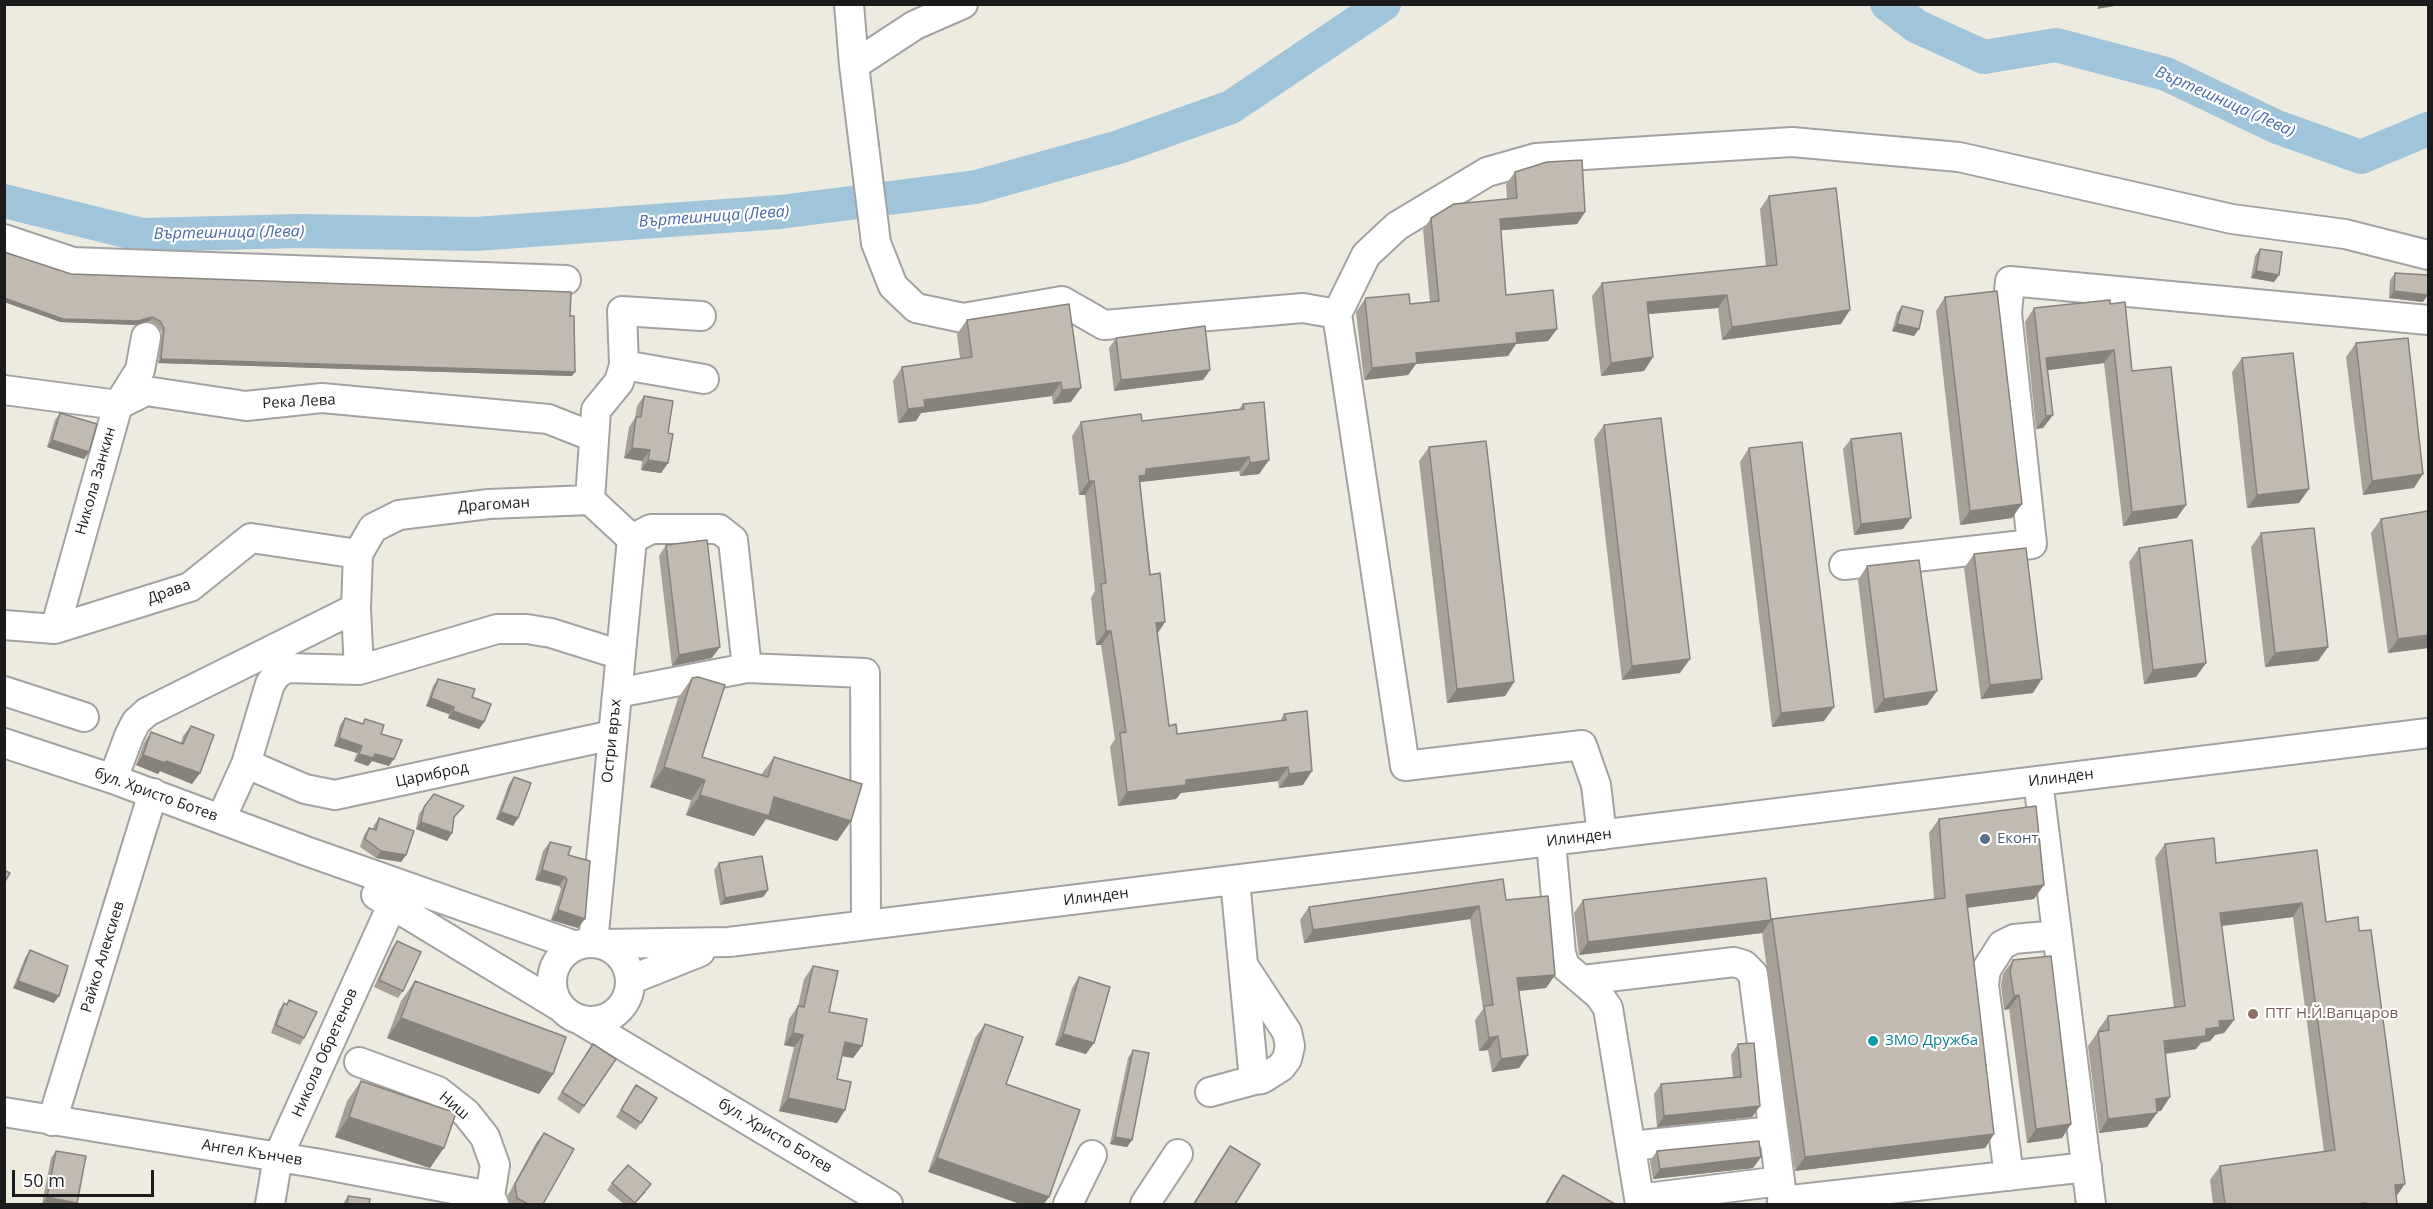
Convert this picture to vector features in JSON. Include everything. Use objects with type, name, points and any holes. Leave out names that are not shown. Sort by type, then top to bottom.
[{"type":"street","points":[[849,4],[854,65],[876,243],[892,286],[916,308],[963,318],[1062,301],[1104,325],[1303,308],[1337,314]]},
{"type":"street","points":[[854,65],[915,26],[963,4]]},
{"type":"street","points":[[1602,835],[1596,785],[1582,745],[1405,766],[1337,314],[1366,255],[1397,226],[1487,172],[1536,158],[1792,142],[1959,158],[2232,219],[2345,234],[2428,255]]},
{"type":"street","points":[[4,238],[73,262],[566,280]]},
{"type":"street","points":[[1844,565],[2032,544],[2007,313],[2010,281],[2428,320]]},
{"type":"street","points":[[701,316],[622,311],[624,365],[619,382],[596,410],[590,500],[632,539],[651,529],[719,529],[733,540],[747,668]]},
{"type":"street","name":"Никола Занкин","points":[[55,629],[118,405],[140,370],[146,337]]},
{"type":"street","points":[[624,365],[704,379]]},
{"type":"street","points":[[4,390],[118,405]]},
{"type":"street","name":"Река Лева","points":[[118,405],[146,392],[246,406],[322,398],[548,419],[594,437]]},
{"type":"street","name":"Драгоман","points":[[358,554],[373,528],[399,515],[489,504],[590,500]]},
{"type":"street","name":"Драва","points":[[4,625],[55,629],[190,587],[251,538],[358,554]]},
{"type":"street","name":"Остри връх","points":[[590,945],[632,539]]},
{"type":"street","points":[[358,554],[356,608],[359,670]]},
{"type":"street","points":[[113,779],[136,722],[147,712],[356,608]]},
{"type":"street","points":[[221,819],[246,764],[270,684],[276,675],[286,668],[359,670],[497,629],[551,633],[621,655]]},
{"type":"street","points":[[617,693],[747,668],[865,673],[866,925]]},
{"type":"street","points":[[4,691],[84,717]]},
{"type":"street","name":"Илинден","points":[[590,945],[729,942],[2428,733]]},
{"type":"street","name":"Цариброд","points":[[254,767],[305,789],[335,795],[613,735]]},
{"type":"street","name":"бул. Христо Ботев","points":[[4,743],[113,779],[306,851],[590,945]]},
{"type":"street","points":[[2038,781],[2091,1204]]},
{"type":"street","name":"Райко Алексиев","points":[[52,1121],[153,794]]},
{"type":"street","points":[[1551,842],[1561,952],[1565,966],[1599,995],[1608,1008],[1640,1202],[1782,1195],[2009,1176],[2087,1167]]},
{"type":"street","name":"бул. Христо Ботев","points":[[306,851],[884,1204]]},
{"type":"street","points":[[1235,880],[1254,1080]]},
{"type":"street","name":"Никола Обретенов","points":[[270,1204],[278,1157],[392,905]]},
{"type":"street","points":[[2009,1176],[1983,985],[1986,970],[2002,945],[2014,939],[2057,935]]},
{"type":"street","name":"Илинден","points":[[627,992],[729,942]]},
{"type":"street","points":[[590,945],[621,957],[627,992],[616,1012],[605,1018],[571,1013],[552,990],[553,972],[561,956],[590,945]]},
{"type":"street","points":[[1583,980],[1734,962],[1744,965],[1752,974],[1782,1195]]},
{"type":"street","points":[[1210,1092],[1272,1076],[1287,1059],[1290,1046],[1287,1032],[1243,965]]},
{"type":"street","name":"бул. Христо Ботев","points":[[627,992],[629,1030],[662,1067]]},
{"type":"street","name":"Ниш","points":[[359,1062],[438,1091],[466,1113],[485,1137],[495,1165],[492,1200]]},
{"type":"street","name":"Ангел Кънчев","points":[[4,1112],[278,1157],[492,1200]]},
{"type":"street","points":[[1630,1146],[1773,1131]]},
{"type":"street","points":[[1145,1204],[1178,1154]]},
{"type":"street","points":[[1068,1204],[1092,1155]]},
{"type":"building","points":[[1582,160],[1585,212],[1500,219],[1506,295],[1553,290],[1557,329],[1516,333],[1517,343],[1416,353],[1417,363],[1372,368],[1366,298],[1409,294],[1410,304],[1439,301],[1431,218],[1454,204],[1517,198],[1515,172],[1547,162]]},
{"type":"building","points":[[1836,188],[1850,310],[1732,327],[1727,295],[1647,302],[1653,357],[1611,363],[1602,283],[1777,265],[1769,196]]},
{"type":"building","points":[[2260,249],[2282,252],[2279,275],[2256,271]]},
{"type":"building","points":[[4,252],[71,274],[571,292],[570,316],[574,316],[575,372],[161,359],[164,328],[160,321],[152,317],[138,321],[63,319],[4,298]]},
{"type":"building","points":[[2395,273],[2428,275],[2428,295],[2394,291]]},
{"type":"building","points":[[1997,291],[2022,504],[1970,511],[1945,297]]},
{"type":"building","points":[[2110,300],[2110,304],[2125,302],[2132,371],[2171,367],[2186,505],[2132,512],[2114,350],[2046,358],[2053,415],[2046,416],[2034,308]]},
{"type":"building","points":[[1069,304],[1081,388],[1062,390],[1061,382],[924,400],[925,407],[908,409],[902,367],[972,357],[967,320]]},
{"type":"building","points":[[1902,306],[1923,311],[1919,329],[1897,324]]},
{"type":"building","points":[[1205,326],[1210,370],[1121,380],[1116,338]]},
{"type":"building","points":[[2408,338],[2423,474],[2372,481],[2356,343]]},
{"type":"building","points":[[2293,353],[2309,489],[2257,495],[2242,358]]},
{"type":"building","points":[[644,396],[673,401],[668,433],[673,434],[668,463],[648,460],[650,450],[632,448],[636,417],[641,417]]},
{"type":"building","points":[[1264,402],[1269,460],[1250,463],[1249,457],[1146,469],[1146,475],[1139,476],[1150,575],[1160,573],[1165,622],[1156,623],[1169,726],[1176,724],[1177,734],[1286,720],[1284,714],[1307,711],[1312,771],[1289,774],[1288,767],[1186,780],[1186,785],[1127,792],[1120,733],[1126,732],[1111,631],[1106,631],[1101,584],[1106,583],[1094,481],[1089,481],[1081,422],[1141,414],[1142,421],[1244,409],[1243,404]]},
{"type":"building","points":[[60,413],[97,424],[89,452],[52,440]]},
{"type":"building","points":[[1661,418],[1690,659],[1632,666],[1604,425]]},
{"type":"building","points":[[1901,433],[1911,518],[1861,524],[1851,439]]},
{"type":"building","points":[[1486,441],[1514,682],[1457,689],[1429,447]]},
{"type":"building","points":[[1802,442],[1834,707],[1781,713],[1749,448]]},
{"type":"building","points":[[2428,511],[2428,635],[2398,639],[2381,519]]},
{"type":"building","points":[[2314,528],[2328,647],[2275,653],[2261,533]]},
{"type":"building","points":[[707,540],[720,647],[679,655],[666,545]]},
{"type":"building","points":[[2192,540],[2206,663],[2153,670],[2139,548]]},
{"type":"building","points":[[2026,548],[2042,679],[1990,685],[1974,554]]},
{"type":"building","points":[[1919,560],[1937,691],[1884,699],[1867,566]]},
{"type":"building","points":[[698,677],[725,685],[702,757],[768,777],[774,757],[862,784],[851,821],[774,797],[769,816],[700,795],[705,780],[664,767],[692,678]]},
{"type":"building","points":[[438,679],[475,689],[472,697],[491,704],[484,722],[453,711],[454,707],[431,698]]},
{"type":"building","points":[[345,718],[363,724],[365,719],[384,725],[381,734],[402,740],[394,759],[375,754],[373,758],[359,754],[362,746],[339,738]]},
{"type":"building","points":[[191,726],[214,735],[200,773],[143,755],[151,732],[183,744]]},
{"type":"building","points":[[514,777],[531,783],[518,818],[501,812]]},
{"type":"building","points":[[434,794],[464,806],[454,817],[452,833],[421,822],[424,807]]},
{"type":"building","name":"ЗМО Дружба","points":[[2036,806],[2044,885],[1966,895],[1994,1134],[1805,1157],[1772,919],[1945,898],[1939,819]]},
{"type":"building","points":[[379,818],[414,831],[406,855],[381,851],[365,839],[369,828],[376,830]]},
{"type":"building","points":[[2214,838],[2216,863],[2317,850],[2326,922],[2358,917],[2359,931],[2371,930],[2405,1184],[2395,1185],[2397,1204],[2225,1204],[2220,1166],[2335,1150],[2302,903],[2220,913],[2234,1020],[2219,1021],[2220,1027],[2206,1029],[2206,1036],[2164,1041],[2170,1097],[2156,1099],[2157,1113],[2108,1119],[2098,1032],[2109,1030],[2108,1016],[2185,1006],[2165,844]]},
{"type":"building","points":[[550,842],[571,847],[568,855],[590,861],[585,919],[558,910],[567,880],[565,877],[542,870]]},
{"type":"building","points":[[762,856],[768,890],[725,898],[719,863]]},
{"type":"building","points":[[4,870],[10,873],[4,883]]},
{"type":"building","points":[[1766,878],[1771,920],[1588,942],[1583,900]]},
{"type":"building","points":[[1503,879],[1506,900],[1548,896],[1555,975],[1517,978],[1528,1055],[1501,1059],[1498,1036],[1489,1038],[1484,1006],[1493,1005],[1479,906],[1313,930],[1309,907]]},
{"type":"building","points":[[397,941],[421,952],[403,991],[379,980]]},
{"type":"building","points":[[30,950],[68,966],[59,996],[18,981]]},
{"type":"building","points":[[2051,956],[2071,1124],[2036,1129],[2019,995],[2014,996],[2010,971],[2013,960]]},
{"type":"building","points":[[813,966],[838,971],[829,1012],[867,1019],[862,1046],[845,1042],[837,1079],[851,1082],[845,1110],[788,1098],[803,1035],[793,1033],[798,1006],[804,1007]]},
{"type":"building","points":[[1079,977],[1110,987],[1094,1043],[1063,1034]]},
{"type":"building","points":[[415,981],[566,1037],[553,1074],[401,1018]]},
{"type":"building","points":[[289,1000],[317,1012],[304,1038],[276,1025],[284,1003],[287,1005]]},
{"type":"building","points":[[985,1024],[1023,1037],[1006,1084],[1080,1110],[1049,1197],[937,1158]]},
{"type":"building","points":[[1754,1043],[1760,1106],[1664,1116],[1661,1084],[1741,1077],[1738,1044]]},
{"type":"building","points":[[593,1044],[616,1059],[584,1106],[562,1092]]},
{"type":"building","points":[[1133,1050],[1149,1053],[1132,1140],[1115,1137]]},
{"type":"building","points":[[361,1081],[456,1113],[444,1148],[349,1117]]},
{"type":"building","points":[[636,1085],[657,1098],[641,1123],[621,1110]]},
{"type":"building","points":[[544,1133],[574,1149],[543,1204],[528,1204],[517,1198],[515,1184]]},
{"type":"building","points":[[1759,1141],[1761,1157],[1660,1169],[1657,1151]]},
{"type":"building","points":[[1230,1146],[1260,1164],[1235,1204],[1194,1204]]},
{"type":"building","points":[[56,1151],[86,1156],[77,1203],[47,1197]]},
{"type":"building","points":[[628,1165],[651,1184],[635,1203],[612,1183]]},
{"type":"building","points":[[1563,1175],[1615,1204],[1546,1204]]},
{"type":"building","points":[[348,1196],[370,1199],[369,1204],[347,1204]]},
{"type":"waterway","name":"Въртешница (Лева)","points":[[4,201],[142,235],[298,231],[476,234],[780,212],[976,187],[1119,147],[1231,107],[1384,4]]},
{"type":"waterway","name":"Въртешница (Лева)","points":[[1887,4],[1916,26],[1984,57],[2056,45],[2166,74],[2277,127],[2361,157],[2428,129]]},
{"type":"place","name":"Еконт","points":[[1985,839]]},
{"type":"place","name":"ПТГ Н.Й.Вапцаров","points":[[2253,1014]]},
{"type":"place","name":"ЗМО Дружба","points":[[1873,1041]]}]
